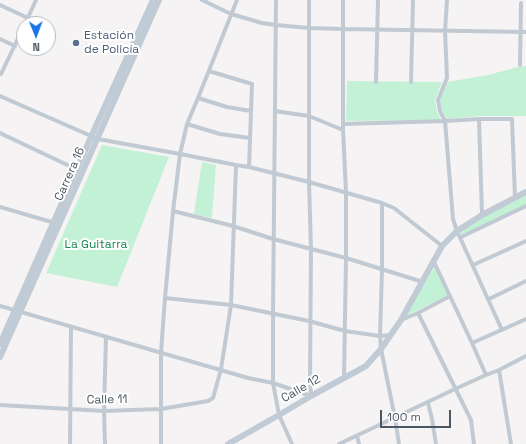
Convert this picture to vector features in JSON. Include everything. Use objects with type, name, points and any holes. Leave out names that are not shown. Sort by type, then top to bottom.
[{"type":"main road","name":"Carrera 16","points":[[95,138],[153,0]]},
{"type":"main road","name":"Carrera 16","points":[[0,357],[17,312],[56,223],[159,0]]},
{"type":"main road","points":[[442,246],[458,231],[482,215],[526,192]]},
{"type":"main road","name":"Calle 12","points":[[228,444],[237,442],[311,396],[366,366],[381,349],[401,320],[442,246]]},
{"type":"main road","name":"Carrera 16","points":[[0,344],[17,312]]},
{"type":"street","points":[[29,16],[36,0]]},
{"type":"street","points":[[202,0],[231,14],[262,23],[276,25],[309,28],[377,30],[526,32]]},
{"type":"street","points":[[160,444],[161,353],[173,211],[180,154],[187,124],[237,0]]},
{"type":"street","points":[[276,0],[272,314],[273,383],[280,415],[292,444]]},
{"type":"street","points":[[0,306],[248,378],[273,383],[311,396],[309,0]]},
{"type":"street","points":[[343,0],[343,130],[346,192],[344,378]]},
{"type":"street","points":[[376,82],[378,0]]},
{"type":"street","points":[[411,82],[413,0]]},
{"type":"street","points":[[447,0],[445,31],[447,78],[438,100],[440,111],[445,121],[453,219],[502,330]]},
{"type":"street","points":[[520,65],[521,3]]},
{"type":"street","points":[[0,5],[24,16]]},
{"type":"street","points":[[0,39],[14,46]]},
{"type":"street","points":[[0,73],[1,74],[16,42]]},
{"type":"street","points":[[209,70],[252,84],[249,167]]},
{"type":"street","points":[[0,96],[95,138],[249,167],[346,192],[382,203],[394,208],[442,246]]},
{"type":"street","points":[[198,98],[227,107],[251,111]]},
{"type":"street","points":[[275,110],[309,116],[343,130]]},
{"type":"street","points":[[479,119],[482,215]]},
{"type":"street","points":[[343,124],[512,119],[516,198]]},
{"type":"street","points":[[187,124],[220,134],[250,138]]},
{"type":"street","points":[[0,133],[80,170]]},
{"type":"street","points":[[221,369],[231,305],[236,165]]},
{"type":"street","points":[[382,203],[380,336],[381,349],[399,444]]},
{"type":"street","points":[[460,237],[526,206]]},
{"type":"street","points":[[0,207],[56,223]]},
{"type":"street","points":[[173,211],[233,226],[273,239],[346,258],[422,282]]},
{"type":"street","points":[[473,265],[526,241]]},
{"type":"street","points":[[434,262],[486,375]]},
{"type":"street","points":[[489,299],[526,281]]},
{"type":"street","points":[[401,320],[450,296]]},
{"type":"street","points":[[165,298],[231,305],[310,321],[345,330],[380,336],[390,335]]},
{"type":"street","points":[[418,313],[471,420],[474,444]]},
{"type":"street","points":[[472,343],[526,319]]},
{"type":"street","points":[[70,444],[71,327]]},
{"type":"street","points":[[106,337],[104,411],[106,444]]},
{"type":"street","points":[[339,444],[526,356]]},
{"type":"street","name":"Calle 11","points":[[0,406],[104,411],[161,409],[208,401],[213,398],[221,369]]},
{"type":"street","points":[[499,370],[511,444]]},
{"type":"street","points":[[428,403],[436,444]]},
{"type":"street","points":[[357,436],[359,444]]},
{"type":"green space","points":[[526,66],[526,116],[479,116],[447,119],[442,110],[440,100],[448,82]]},
{"type":"green space","points":[[347,81],[442,82],[435,100],[437,112],[441,120],[346,121]]},
{"type":"green space","name":"La Guitarra","points":[[102,145],[169,157],[117,287],[46,273]]},
{"type":"green space","points":[[202,162],[216,165],[212,218],[194,214]]},
{"type":"green space","points":[[526,196],[526,205],[462,235],[460,232],[483,217]]},
{"type":"green space","points":[[435,266],[448,295],[406,316]]},
{"type":"place","name":"Estación de Policía","points":[[76,43]]}]
